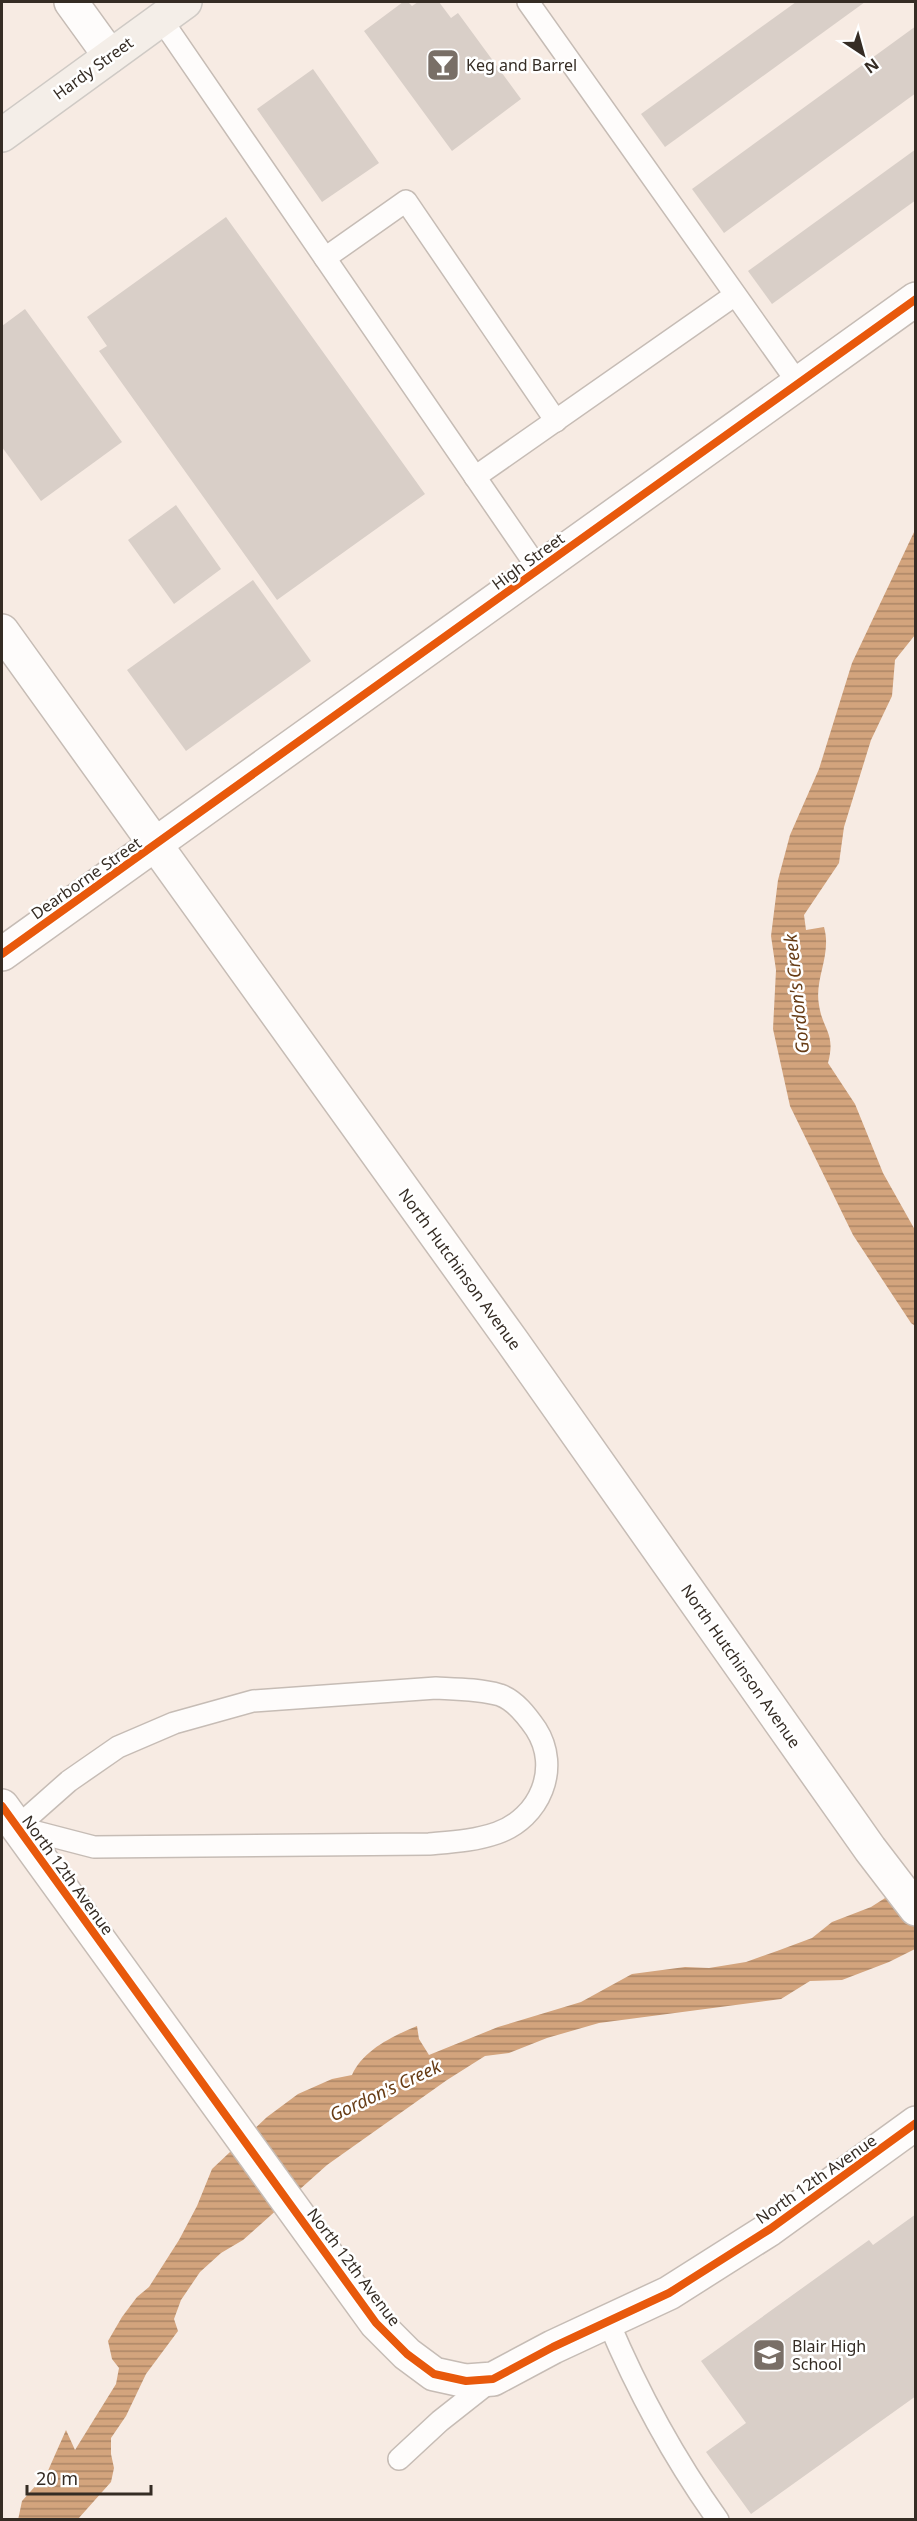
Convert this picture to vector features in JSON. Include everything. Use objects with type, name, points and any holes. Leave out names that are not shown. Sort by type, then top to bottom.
[{"type":"main road","name":"Hardy Street","points":[[2,135],[173,10]]},
{"type":"street","points":[[71,2],[110,56]]},
{"type":"street","name":"High Street","points":[[156,844],[915,299]]},
{"type":"street","name":"North Hutchinson Avenue","points":[[2,632],[512,1341],[870,1849],[915,1909]]},
{"type":"street","name":"Dearborne Street","points":[[2,954],[156,844]]},
{"type":"street","name":"North 12th Avenue","points":[[7,1824],[376,2323],[407,2354],[434,2374],[466,2381],[493,2379],[553,2347],[669,2293],[770,2229],[915,2124]]},
{"type":"lane","points":[[528,2],[798,383]]},
{"type":"lane","points":[[173,10],[325,258],[539,570]]},
{"type":"lane","points":[[325,258],[406,201],[556,421]]},
{"type":"lane","points":[[475,477],[735,295]]},
{"type":"lane","points":[[436,1688],[471,1689],[502,1695],[523,1711],[538,1732],[547,1753],[548,1779],[536,1803],[519,1820],[500,1832],[470,1841],[429,1844],[94,1847],[7,1824],[118,1747],[174,1723],[253,1701],[436,1688]]},
{"type":"lane","points":[[608,2321],[635,2384],[665,2439],[718,2520]]},
{"type":"lane","points":[[399,2459],[440,2421],[493,2379]]},
{"type":"water","name":"Gordon's Creek","points":[[915,530],[915,635],[895,660],[892,696],[871,740],[844,827],[839,863],[804,915],[806,930],[824,927],[826,937],[818,995],[821,1014],[830,1038],[828,1063],[855,1104],[883,1173],[915,1230],[915,1326],[853,1235],[790,1106],[773,1029],[776,970],[771,936],[778,880],[790,835],[819,769],[852,663]]},
{"type":"water","name":"Gordon's Creek","points":[[915,1879],[915,1949],[889,1962],[842,1980],[810,1981],[781,1999],[599,2023],[547,2038],[509,2053],[485,2056],[447,2080],[327,2165],[243,2240],[221,2253],[200,2272],[181,2300],[174,2319],[178,2331],[146,2374],[126,2416],[111,2438],[114,2468],[111,2482],[78,2519],[18,2520],[22,2501],[47,2473],[66,2430],[75,2450],[116,2384],[119,2368],[112,2359],[108,2341],[137,2297],[149,2287],[179,2240],[197,2206],[212,2169],[267,2117],[298,2094],[332,2079],[352,2075],[363,2058],[371,2051],[389,2039],[417,2026],[419,2039],[429,2055],[498,2027],[581,2002],[632,1974],[685,1967],[709,1968],[746,1962],[812,1938],[832,1922],[871,1907]]},
{"type":"building","name":"Keg and Barrel","points":[[403,2],[408,2],[412,6],[418,2],[439,2],[451,18],[458,13],[521,99],[452,151],[364,31]]},
{"type":"building","points":[[796,2],[865,2],[665,147],[641,114]]},
{"type":"building","points":[[916,26],[916,93],[724,233],[692,189]]},
{"type":"building","points":[[313,69],[379,163],[322,202],[257,109]]},
{"type":"building","points":[[916,149],[916,200],[772,304],[748,271]]},
{"type":"building","points":[[226,217],[425,494],[277,600],[99,351],[107,346],[87,317]]},
{"type":"building","points":[[25,309],[122,442],[41,501],[2,447],[2,326]]},
{"type":"building","points":[[176,505],[221,569],[174,604],[128,540]]},
{"type":"building","points":[[253,580],[311,661],[186,751],[127,670]]},
{"type":"building","points":[[916,2214],[916,2396],[751,2514],[706,2452],[746,2423],[701,2361],[869,2240],[873,2245]]},
{"type":"cycle path","points":[[2,954],[916,299]]},
{"type":"cycle path","points":[[2,1806],[376,2323],[407,2354],[434,2374],[466,2381],[493,2379],[553,2347],[669,2293],[770,2229],[916,2123]]},
{"type":"place","name":"Keg and Barrel","points":[[443,65]]},
{"type":"place","name":"Blair High School","points":[[769,2355]]}]
